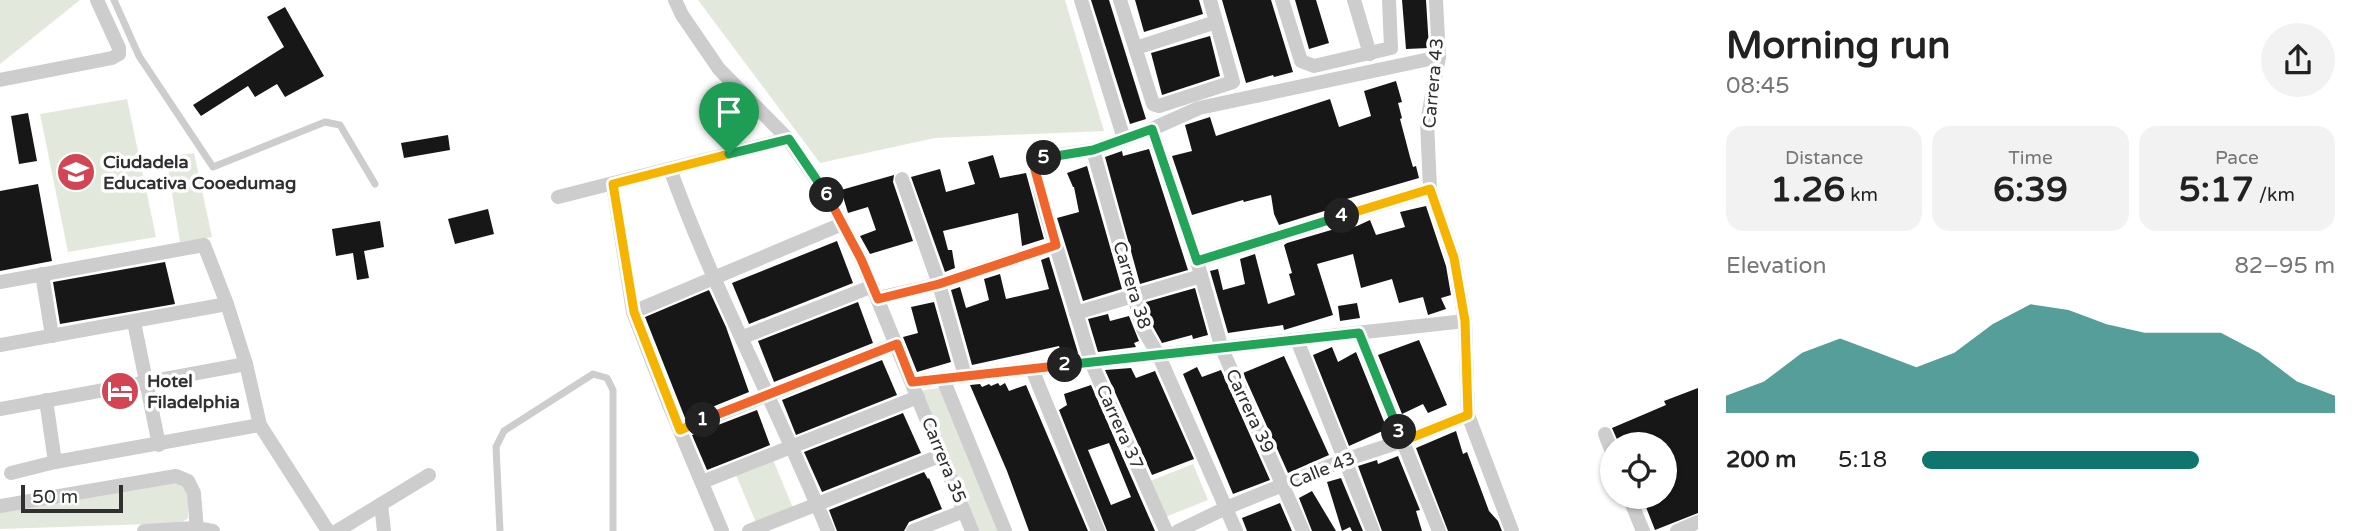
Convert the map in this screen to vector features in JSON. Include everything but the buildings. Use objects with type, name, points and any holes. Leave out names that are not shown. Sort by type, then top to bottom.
[{"type":"street","points":[[0,80],[112,58],[119,54],[119,48],[97,0]]},
{"type":"street","name":"Carrera 35","points":[[675,0],[682,15],[719,69],[789,139],[827,195],[861,259],[972,531]]},
{"type":"street","points":[[1081,0],[1124,139]]},
{"type":"street","points":[[1120,0],[1153,104],[1156,105],[1232,84],[1210,0]]},
{"type":"street","points":[[1282,0],[1301,61],[1314,66],[1391,48],[1390,0]]},
{"type":"street","points":[[1354,0],[1370,54]]},
{"type":"street","name":"Carrera 43","points":[[1436,0],[1439,57],[1427,122],[1430,189],[1454,258],[1465,321],[1468,415],[1512,531]]},
{"type":"street","points":[[1136,48],[1216,22]]},
{"type":"street","points":[[1093,150],[1152,129],[1199,108],[1439,57]]},
{"type":"street","name":"Carrera 39","points":[[1152,129],[1197,261],[1222,349],[1303,531]]},
{"type":"street","points":[[558,197],[789,139]]},
{"type":"street","name":"Carrera 37","points":[[1093,150],[1032,159],[1091,362],[1166,531]]},
{"type":"street","name":"Carrera 38","points":[[1093,150],[1143,329],[1159,356],[1236,531]]},
{"type":"street","points":[[670,169],[695,239],[716,277],[794,448],[828,531]]},
{"type":"street","points":[[902,179],[939,284],[965,376]]},
{"type":"street","points":[[613,184],[634,312],[722,531]]},
{"type":"street","points":[[1197,261],[1430,189]]},
{"type":"street","points":[[634,312],[842,224]]},
{"type":"street","points":[[0,282],[204,245],[246,364],[260,425],[328,531]]},
{"type":"street","points":[[743,337],[875,292],[939,284],[1056,245]]},
{"type":"street","points":[[43,274],[52,336]]},
{"type":"street","points":[[1076,313],[1201,276]]},
{"type":"street","points":[[0,345],[227,304]]},
{"type":"street","points":[[912,382],[1465,321]]},
{"type":"street","points":[[134,322],[159,445]]},
{"type":"street","points":[[1359,333],[1439,531]]},
{"type":"street","points":[[1297,340],[1373,531]]},
{"type":"street","points":[[680,430],[897,344]]},
{"type":"street","points":[[0,409],[246,364]]},
{"type":"street","points":[[1032,369],[1098,531]]},
{"type":"street","points":[[943,379],[1005,531]]},
{"type":"street","points":[[702,482],[918,397]]},
{"type":"street","points":[[46,400],[55,462]]},
{"type":"street","name":"Calle 43","points":[[1178,531],[1226,508],[1343,460],[1403,441],[1468,415]]},
{"type":"street","points":[[11,473],[55,462],[260,425]]},
{"type":"street","points":[[749,531],[942,455]]},
{"type":"street","points":[[337,531],[429,475]]},
{"type":"street","points":[[0,506],[176,477],[188,481],[194,493],[197,529]]},
{"type":"street","points":[[381,504],[384,531]]},
{"type":"street","points":[[1634,509],[1643,531]]},
{"type":"street","points":[[913,531],[964,511]]},
{"type":"street","points":[[1677,531],[1698,522]]},
{"type":"street","points":[[144,531],[212,531]]},
{"type":"lane","points":[[114,0],[139,56],[213,167],[325,122],[341,125],[375,184]]},
{"type":"lane","points":[[500,531],[496,447],[504,430],[593,374],[607,379],[613,390],[613,531]]},
{"type":"shaded area","points":[[0,0],[80,0],[0,64]]},
{"type":"shaded area","points":[[698,0],[1065,0],[1104,131],[935,138],[820,163]]},
{"type":"shaded area","points":[[127,99],[156,237],[68,252],[40,114]]},
{"type":"shaded area","points":[[194,153],[212,237],[180,242],[166,157]]},
{"type":"shaded area","points":[[944,387],[1004,531],[975,531],[919,391]]},
{"type":"shaded area","points":[[773,460],[794,510],[757,525],[736,475]]},
{"type":"shaded area","points":[[1193,464],[1208,500],[1165,517],[1150,481]]},
{"type":"shaded area","points":[[179,482],[188,491],[188,518],[181,523],[0,529],[0,511]]},
{"type":"place","name":"Ciudadela Educativa Cooedumag","points":[[76,172]]},
{"type":"place","name":"Hotel Filadelphia","points":[[120,391]]},
{"type":"route","points":[[1152,129],[1197,261],[1430,189],[1454,258],[1465,321],[1468,415],[1403,441],[1359,333],[912,382],[897,344],[680,430],[634,312],[613,184],[729,154],[789,139],[827,195],[861,259],[878,299],[939,284],[1056,245],[1032,159],[1093,150],[1152,129]]}]
